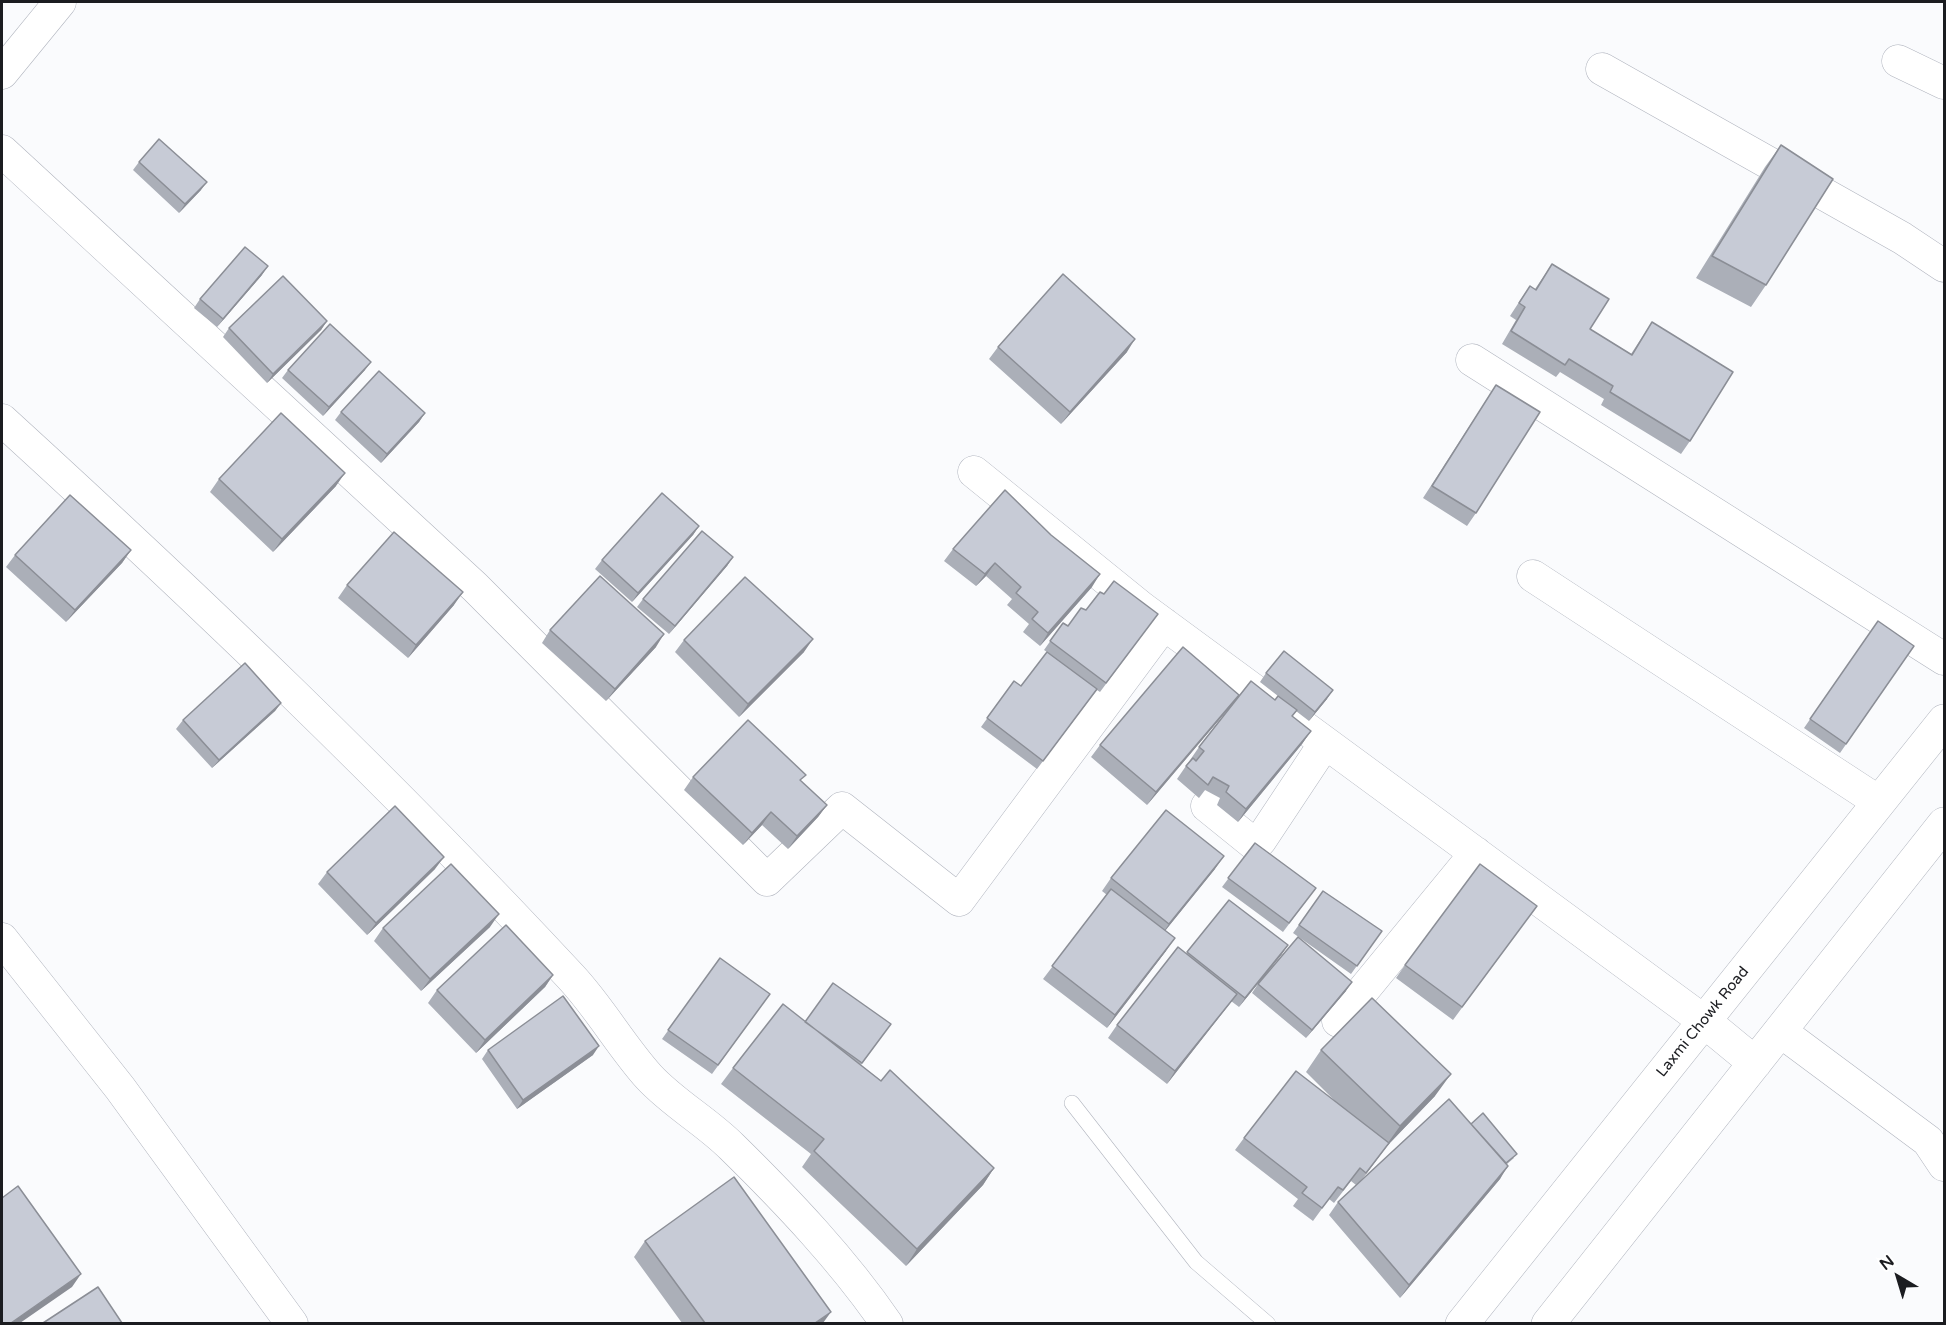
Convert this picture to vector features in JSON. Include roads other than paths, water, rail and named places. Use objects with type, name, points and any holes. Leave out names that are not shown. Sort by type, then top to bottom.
[{"type":"main road","name":"Laxmi Chowk Road","points":[[1462,1323],[1944,721]]},
{"type":"main road","points":[[1548,1323],[1780,1031],[1941,836]]},
{"type":"main road","points":[[1704,1021],[1755,1063]]},
{"type":"street","points":[[2,73],[60,2]]},
{"type":"street","points":[[1898,61],[1944,83]]},
{"type":"street","points":[[1602,69],[1902,238],[1944,266]]},
{"type":"street","points":[[2,151],[475,587],[767,880],[842,808],[959,900],[1164,624]]},
{"type":"street","points":[[1472,360],[1944,659]]},
{"type":"street","points":[[2,420],[305,703],[374,771],[574,980],[664,1093],[722,1137],[764,1180],[847,1270],[887,1323]]},
{"type":"street","points":[[974,472],[1164,624],[1704,1021]]},
{"type":"street","points":[[1533,576],[1879,802]]},
{"type":"street","points":[[1207,806],[1254,844],[1260,841],[1325,743]]},
{"type":"street","points":[[1338,1021],[1476,853]]},
{"type":"street","points":[[2,939],[120,1088],[292,1323]]},
{"type":"street","points":[[1780,1031],[1928,1141],[1944,1165]]},
{"type":"lane","points":[[1072,1103],[1196,1262],[1268,1323]]}]
